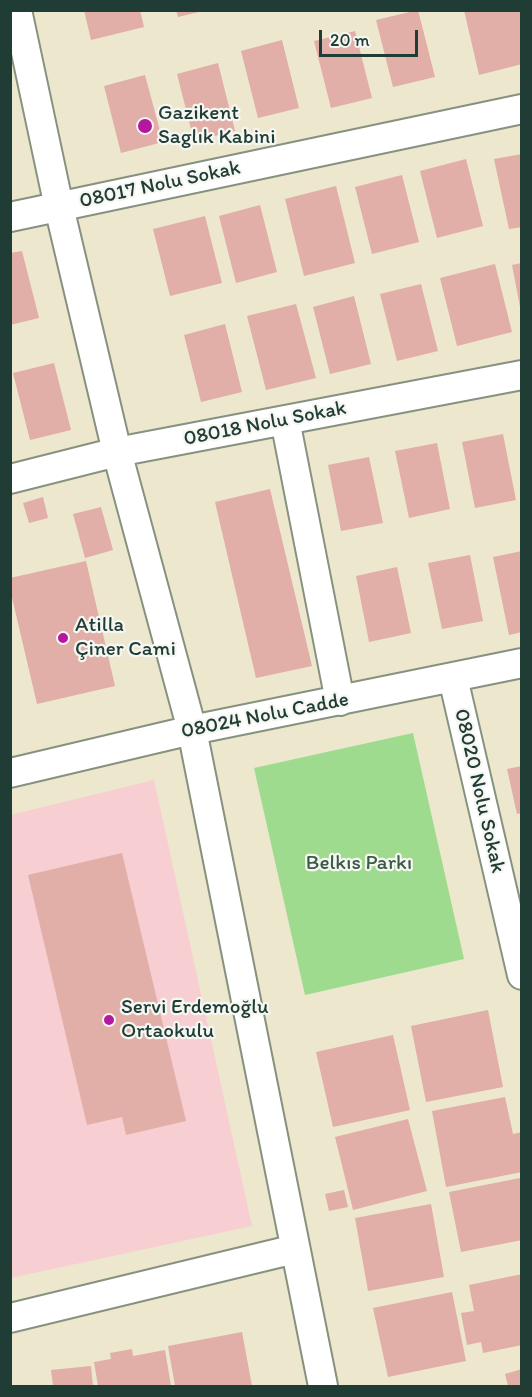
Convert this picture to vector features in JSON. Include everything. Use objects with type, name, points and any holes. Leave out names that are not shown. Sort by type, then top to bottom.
[{"type":"street","points":[[16,10],[59,207],[117,452],[192,730],[323,1386]]},
{"type":"street","name":"08017 Nolu Sokak","points":[[10,217],[522,109]]},
{"type":"street","name":"08018 Nolu Sokak","points":[[10,479],[117,452],[522,375]]},
{"type":"street","points":[[285,420],[340,701]]},
{"type":"street","name":"08024 Nolu Cadde","points":[[12,765],[522,663]]},
{"type":"street","name":"08020 Nolu Sokak","points":[[453,678],[522,975]]},
{"type":"street","points":[[10,1318],[296,1249]]},
{"type":"shaded area","name":"Servi Erdemoğlu Ortaokulu","points":[[154,780],[252,1226],[11,1278],[10,815]]},
{"type":"green space","name":"Belkıs Parkı","points":[[413,733],[464,959],[305,995],[254,768]]},
{"type":"building","points":[[84,10],[140,10],[144,27],[91,40]]},
{"type":"building","points":[[176,10],[202,10],[203,11],[178,17]]},
{"type":"building","points":[[418,10],[435,77],[393,87],[376,20]]},
{"type":"building","points":[[464,10],[522,10],[522,64],[479,75]]},
{"type":"building","points":[[355,31],[372,98],[331,108],[314,41]]},
{"type":"building","points":[[282,40],[299,108],[258,118],[241,51]]},
{"type":"building","points":[[218,63],[235,131],[194,141],[177,74]]},
{"type":"building","points":[[145,75],[163,142],[121,153],[104,86]]},
{"type":"building","points":[[522,154],[522,227],[509,229],[494,159]]},
{"type":"building","points":[[466,159],[483,226],[437,238],[420,171]]},
{"type":"building","points":[[402,175],[419,242],[372,254],[355,187]]},
{"type":"building","points":[[336,186],[355,263],[304,276],[285,199]]},
{"type":"building","points":[[260,205],[277,272],[236,283],[219,216]]},
{"type":"building","points":[[205,216],[222,283],[170,296],[153,229]]},
{"type":"building","points":[[22,251],[39,318],[10,325],[10,253]]},
{"type":"building","points":[[522,263],[522,306],[520,307],[512,265]]},
{"type":"building","points":[[495,264],[512,332],[457,346],[440,278]]},
{"type":"building","points":[[421,284],[438,351],[397,361],[380,294]]},
{"type":"building","points":[[354,296],[371,364],[330,374],[313,307]]},
{"type":"building","points":[[296,304],[316,378],[266,390],[247,316]]},
{"type":"building","points":[[225,324],[242,392],[201,402],[184,335]]},
{"type":"building","points":[[54,363],[71,430],[30,440],[13,373]]},
{"type":"building","points":[[503,434],[516,500],[475,508],[462,442]]},
{"type":"building","points":[[437,443],[450,509],[409,518],[395,451]]},
{"type":"building","points":[[369,457],[383,523],[341,531],[328,465]]},
{"type":"building","points":[[270,489],[312,666],[256,678],[215,502]]},
{"type":"building","points":[[43,497],[48,518],[29,523],[23,503]]},
{"type":"building","points":[[101,507],[113,550],[85,558],[73,514]]},
{"type":"building","points":[[522,551],[522,632],[509,635],[493,557]]},
{"type":"building","points":[[470,555],[483,621],[442,629],[428,563]]},
{"type":"building","name":"Atilla Çiner Cami","points":[[86,561],[115,686],[37,704],[10,589],[10,578]]},
{"type":"building","points":[[397,567],[411,633],[369,642],[356,576]]},
{"type":"building","points":[[522,766],[522,813],[517,814],[507,769]]},
{"type":"building","points":[[122,853],[186,1121],[126,1135],[122,1117],[87,1125],[28,875]]},
{"type":"building","points":[[488,1010],[503,1087],[426,1102],[411,1026]]},
{"type":"building","points":[[393,1035],[410,1110],[333,1127],[316,1052]]},
{"type":"building","points":[[505,1097],[513,1134],[522,1132],[522,1172],[446,1187],[432,1111]]},
{"type":"building","points":[[408,1119],[427,1191],[353,1210],[335,1137]]},
{"type":"building","points":[[520,1178],[522,1240],[461,1252],[449,1192]]},
{"type":"building","points":[[344,1190],[348,1207],[329,1211],[325,1194]]},
{"type":"building","points":[[431,1204],[444,1277],[368,1291],[355,1218]]},
{"type":"building","points":[[522,1274],[522,1345],[483,1353],[481,1342],[467,1345],[461,1313],[474,1311],[469,1285]]},
{"type":"building","points":[[452,1292],[466,1361],[388,1377],[373,1308]]},
{"type":"building","points":[[242,1332],[252,1386],[175,1386],[168,1346]]},
{"type":"building","points":[[132,1349],[133,1356],[165,1350],[171,1386],[98,1386],[94,1362],[111,1359],[110,1353]]},
{"type":"building","points":[[91,1366],[93,1386],[53,1386],[51,1370]]},
{"type":"building","points":[[522,1369],[522,1386],[508,1386],[505,1374]]},
{"type":"place","name":"Gazikent Saglık Kabini","points":[[145,126]]},
{"type":"place","name":"Atilla Çiner Cami","points":[[63,638]]},
{"type":"place","name":"Servi Erdemoğlu Ortaokulu","points":[[109,1020]]}]
